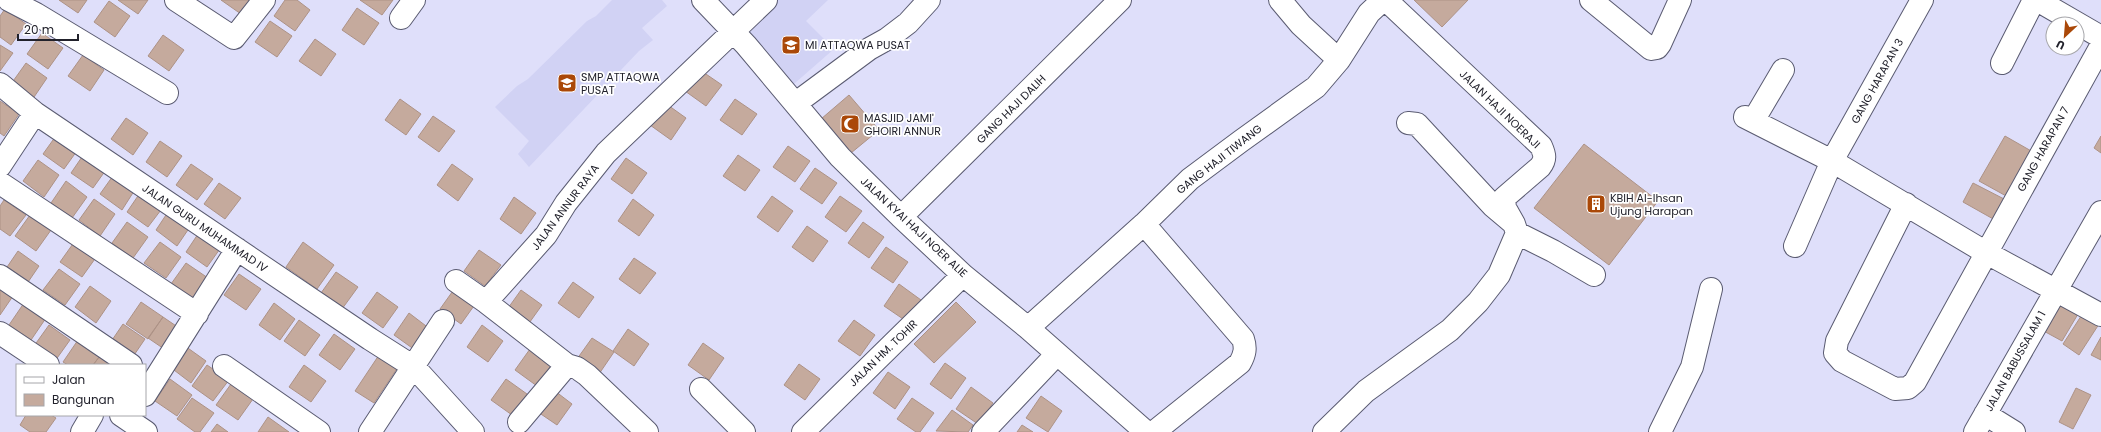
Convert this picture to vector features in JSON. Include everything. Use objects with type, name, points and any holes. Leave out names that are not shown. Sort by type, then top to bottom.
[{"type":"street","points":[[9,0],[36,14],[167,94]]},
{"type":"street","points":[[176,0],[234,38],[264,0]]},
{"type":"street","points":[[401,18],[414,0]]},
{"type":"street","name":"JALAN KYAI HAJI NOER ALIE","points":[[703,0],[746,45],[840,157],[963,275],[1028,328],[1135,429]]},
{"type":"street","name":"JALAN ANNUR RAYA","points":[[486,302],[546,236],[566,203],[606,153],[766,0]]},
{"type":"street","points":[[796,103],[869,49],[887,40],[908,23],[928,0]]},
{"type":"street","name":"GANG HAJI DALIH","points":[[901,217],[1120,0]]},
{"type":"street","points":[[1280,0],[1301,25],[1339,60]]},
{"type":"street","name":"GANG HAJI TIWANG","points":[[1028,328],[1205,167],[1316,87],[1339,60],[1369,13],[1383,0]]},
{"type":"street","name":"JALAN HAJI NOERAJI","points":[[1386,0],[1541,146],[1545,154],[1544,161],[1540,167],[1504,198],[1505,208],[1516,229]]},
{"type":"street","points":[[1590,0],[1651,49],[1656,48],[1660,44],[1680,0]]},
{"type":"street","name":"GANG HARAPAN 3","points":[[1795,246],[1832,162],[1922,0]]},
{"type":"street","points":[[2002,63],[2034,0]]},
{"type":"street","points":[[2037,0],[2101,37]]},
{"type":"street","name":"GANG HARAPAN 7","points":[[1906,204],[1837,341],[1835,353],[1842,361],[1895,389],[1908,388],[1915,382],[1985,252],[2101,46]]},
{"type":"street","points":[[1783,70],[1749,119],[1832,162],[1906,204],[1985,252],[2101,315]]},
{"type":"street","name":"JALAN GURU MUHAMMAD IV","points":[[0,84],[35,113],[370,339],[414,367],[473,432]]},
{"type":"street","points":[[0,166],[35,113]]},
{"type":"street","points":[[1408,123],[1417,124],[1516,229],[1594,275]]},
{"type":"street","points":[[0,183],[197,314]]},
{"type":"street","name":"JALAN BABUSSALAM 1","points":[[1980,423],[2101,212]]},
{"type":"street","points":[[1144,224],[1243,339],[1246,346],[1244,357],[1240,362],[1154,432]]},
{"type":"street","points":[[1324,432],[1366,391],[1450,330],[1478,302],[1499,275],[1516,229]]},
{"type":"street","points":[[148,384],[197,314],[237,249]]},
{"type":"street","name":"JALAN HM. TOHIR","points":[[802,432],[963,275]]},
{"type":"street","points":[[0,276],[130,364]]},
{"type":"street","points":[[456,281],[486,302],[567,365],[577,368],[587,375],[647,432]]},
{"type":"street","points":[[1660,432],[1692,367],[1711,289]]},
{"type":"street","points":[[370,432],[443,321]]},
{"type":"street","points":[[0,333],[46,364]]},
{"type":"street","points":[[983,432],[1057,354]]},
{"type":"street","points":[[519,422],[567,365]]},
{"type":"street","points":[[224,366],[319,432]]},
{"type":"street","points":[[701,389],[744,432]]},
{"type":"street","points":[[82,432],[91,416]]},
{"type":"street","points":[[1980,423],[2014,432]]},
{"type":"shaded area","name":"SMP ATTAQWA PUSAT","points":[[612,0],[662,0],[667,6],[642,28],[653,40],[639,51],[529,167],[518,154],[529,141],[495,107],[517,86],[528,79],[587,21],[596,16]]},
{"type":"shaded area","name":"MI ATTAQWA PUSAT","points":[[774,0],[828,0],[806,21],[834,49],[787,90],[738,32]]},
{"type":"building","points":[[59,0],[87,0],[78,13]]},
{"type":"building","points":[[118,0],[148,0],[138,14]]},
{"type":"building","points":[[221,0],[250,0],[241,14]]},
{"type":"building","points":[[285,0],[297,0],[310,10],[295,31],[274,16]]},
{"type":"building","points":[[360,0],[393,0],[382,15]]},
{"type":"building","points":[[1414,0],[1468,0],[1442,27]]},
{"type":"building","points":[[109,1],[130,16],[115,37],[94,22]]},
{"type":"building","points":[[357,8],[379,23],[364,45],[342,30]]},
{"type":"building","points":[[5,9],[26,24],[11,45],[0,37],[0,16]]},
{"type":"building","points":[[270,21],[292,36],[277,57],[255,42]]},
{"type":"building","points":[[42,33],[63,48],[48,69],[27,54]]},
{"type":"building","points":[[163,35],[184,50],[169,71],[148,56]]},
{"type":"building","points":[[315,39],[336,54],[321,76],[299,61]]},
{"type":"building","points":[[0,45],[13,53],[0,71]]},
{"type":"building","points":[[83,55],[104,70],[90,91],[68,76]]},
{"type":"building","points":[[26,63],[47,78],[32,100],[11,84]]},
{"type":"building","points":[[700,70],[722,85],[706,106],[685,91]]},
{"type":"building","name":"MASJID JAMI' GHOIRI ANNUR","points":[[849,95],[879,130],[851,153],[821,119]]},
{"type":"building","points":[[400,99],[421,114],[406,135],[385,120]]},
{"type":"building","points":[[735,99],[757,114],[742,135],[720,120]]},
{"type":"building","points":[[0,101],[19,114],[4,136],[0,133]]},
{"type":"building","points":[[665,103],[686,118],[671,140],[650,125]]},
{"type":"building","points":[[433,116],[455,131],[439,152],[418,137]]},
{"type":"building","points":[[126,118],[148,133],[133,155],[111,139]]},
{"type":"building","points":[[58,133],[79,148],[64,169],[43,154]]},
{"type":"building","points":[[2005,136],[2033,152],[2008,197],[1979,181]]},
{"type":"building","points":[[2101,136],[2101,153],[2094,148]]},
{"type":"building","points":[[160,141],[182,156],[167,177],[146,162]]},
{"type":"building","name":"KBIH Al-Ihsan Ujung Harapan","points":[[1584,144],[1658,201],[1609,265],[1534,208]]},
{"type":"building","points":[[788,146],[810,161],[795,182],[773,167]]},
{"type":"building","points":[[86,151],[108,167],[93,188],[71,173]]},
{"type":"building","points":[[738,155],[760,170],[745,191],[723,176]]},
{"type":"building","points":[[626,158],[647,173],[632,194],[611,179]]},
{"type":"building","points":[[38,160],[59,175],[44,197],[23,181]]},
{"type":"building","points":[[191,164],[213,179],[197,200],[176,185]]},
{"type":"building","points":[[452,164],[473,179],[458,201],[437,185]]},
{"type":"building","points":[[815,168],[837,183],[822,204],[800,189]]},
{"type":"building","points":[[115,173],[136,188],[122,210],[100,194]]},
{"type":"building","points":[[66,181],[87,197],[72,218],[51,203]]},
{"type":"building","points":[[219,183],[241,198],[225,219],[204,204]]},
{"type":"building","points":[[1973,183],[2006,200],[1995,220],[1963,202]]},
{"type":"building","points":[[142,190],[164,206],[148,227],[127,212]]},
{"type":"building","points":[[772,196],[793,211],[778,232],[757,217]]},
{"type":"building","points":[[840,196],[862,211],[846,232],[825,217]]},
{"type":"building","points":[[514,197],[536,213],[521,234],[500,219]]},
{"type":"building","points":[[94,199],[115,214],[100,236],[79,220]]},
{"type":"building","points":[[633,199],[654,215],[639,236],[618,221]]},
{"type":"building","points":[[4,200],[26,215],[10,236],[0,229],[0,206]]},
{"type":"building","points":[[170,209],[192,224],[177,246],[156,230]]},
{"type":"building","points":[[30,215],[51,230],[36,251],[15,236]]},
{"type":"building","points":[[127,222],[148,237],[133,258],[112,243]]},
{"type":"building","points":[[863,222],[884,237],[869,258],[848,243]]},
{"type":"building","points":[[807,226],[828,241],[813,262],[792,247]]},
{"type":"building","points":[[200,231],[222,246],[207,267],[186,252]]},
{"type":"building","points":[[75,241],[97,256],[82,277],[60,262]]},
{"type":"building","points":[[160,242],[181,257],[166,278],[144,263]]},
{"type":"building","points":[[303,242],[334,265],[317,289],[286,267]]},
{"type":"building","points":[[886,247],[908,262],[893,283],[871,268]]},
{"type":"building","points":[[479,250],[501,265],[485,286],[464,271]]},
{"type":"building","points":[[18,251],[39,266],[24,288],[3,273]]},
{"type":"building","points":[[634,258],[656,273],[640,294],[619,279]]},
{"type":"building","points":[[186,263],[208,278],[192,299],[171,284]]},
{"type":"building","points":[[59,269],[80,284],[65,305],[43,290]]},
{"type":"building","points":[[336,272],[358,287],[342,309],[321,293]]},
{"type":"building","points":[[239,274],[261,289],[246,310],[224,295]]},
{"type":"building","points":[[573,282],[594,297],[579,318],[558,303]]},
{"type":"building","points":[[899,284],[921,300],[906,321],[884,306]]},
{"type":"building","points":[[90,286],[111,301],[96,323],[75,307]]},
{"type":"building","points":[[0,287],[13,296],[0,315]]},
{"type":"building","points":[[455,288],[476,303],[461,324],[440,309]]},
{"type":"building","points":[[521,290],[542,305],[527,326],[506,311]]},
{"type":"building","points":[[377,292],[398,307],[383,328],[362,313]]},
{"type":"building","points":[[2060,296],[2081,309],[2062,341],[2040,329]]},
{"type":"building","points":[[141,302],[163,317],[148,339],[126,324]]},
{"type":"building","points":[[956,302],[976,322],[934,363],[914,344]]},
{"type":"building","points":[[24,303],[46,318],[31,340],[9,325]]},
{"type":"building","points":[[274,303],[295,319],[280,340],[259,325]]},
{"type":"building","points":[[2085,310],[2101,321],[2079,355],[2063,344]]},
{"type":"building","points":[[409,313],[430,329],[415,350],[394,335]]},
{"type":"building","points":[[163,317],[185,332],[170,353],[148,338]]},
{"type":"building","points":[[299,320],[320,335],[305,356],[284,341]]},
{"type":"building","points":[[854,320],[875,335],[860,356],[838,341]]},
{"type":"building","points":[[123,324],[145,339],[130,361],[108,346]]},
{"type":"building","points":[[49,325],[70,340],[55,361],[34,346]]},
{"type":"building","points":[[482,325],[503,341],[488,362],[467,347]]},
{"type":"building","points":[[628,329],[649,344],[634,366],[613,351]]},
{"type":"building","points":[[334,334],[355,349],[340,370],[319,355]]},
{"type":"building","points":[[2101,337],[2101,360],[2091,355]]},
{"type":"building","points":[[592,338],[614,352],[599,374],[577,359]]},
{"type":"building","points":[[78,340],[100,356],[94,364],[66,364],[63,362]]},
{"type":"building","points":[[703,343],[724,358],[709,380],[688,365]]},
{"type":"building","points":[[185,346],[206,361],[191,383],[170,367]]},
{"type":"building","points":[[530,349],[552,364],[537,386],[515,370]]},
{"type":"building","points":[[102,353],[118,364],[94,364]]},
{"type":"building","points":[[379,355],[398,367],[374,403],[355,391]]},
{"type":"building","points":[[945,363],[966,378],[951,399],[930,384]]},
{"type":"building","points":[[799,364],[820,379],[805,400],[784,385]]},
{"type":"building","points":[[207,365],[229,380],[213,401],[192,386]]},
{"type":"building","points":[[304,365],[326,381],[311,402],[289,387]]},
{"type":"building","points":[[888,372],[910,387],[895,409],[873,393]]},
{"type":"building","points":[[170,379],[192,395],[177,416],[155,401]]},
{"type":"building","points":[[506,379],[527,394],[512,415],[491,400]]},
{"type":"building","points":[[231,384],[253,399],[238,420],[216,405]]},
{"type":"building","points":[[971,387],[993,403],[978,424],[956,409]]},
{"type":"building","points":[[551,388],[572,404],[557,425],[535,410]]},
{"type":"building","points":[[2076,388],[2091,395],[2073,429],[2059,422]]},
{"type":"building","points":[[1041,396],[1062,411],[1048,432],[1026,418]]},
{"type":"building","points":[[192,398],[214,413],[200,432],[195,432],[177,419]]},
{"type":"building","points":[[912,398],[934,413],[920,432],[916,432],[897,419]]},
{"type":"building","points":[[952,410],[973,425],[968,432],[936,431]]},
{"type":"building","points":[[25,416],[53,416],[56,418],[46,432],[30,432],[20,425]]},
{"type":"building","points":[[268,417],[289,432],[258,432]]},
{"type":"building","points":[[217,424],[228,432],[211,432]]},
{"type":"building","points":[[1022,425],[1033,432],[1017,432]]},
{"type":"place","name":"MI ATTAQWA PUSAT","points":[[791,45]]},
{"type":"place","name":"SMP ATTAQWA PUSAT","points":[[567,83]]},
{"type":"place","name":"MASJID JAMI' GHOIRI ANNUR","points":[[850,124]]},
{"type":"place","name":"KBIH Al-Ihsan Ujung Harapan","points":[[1596,204]]}]
